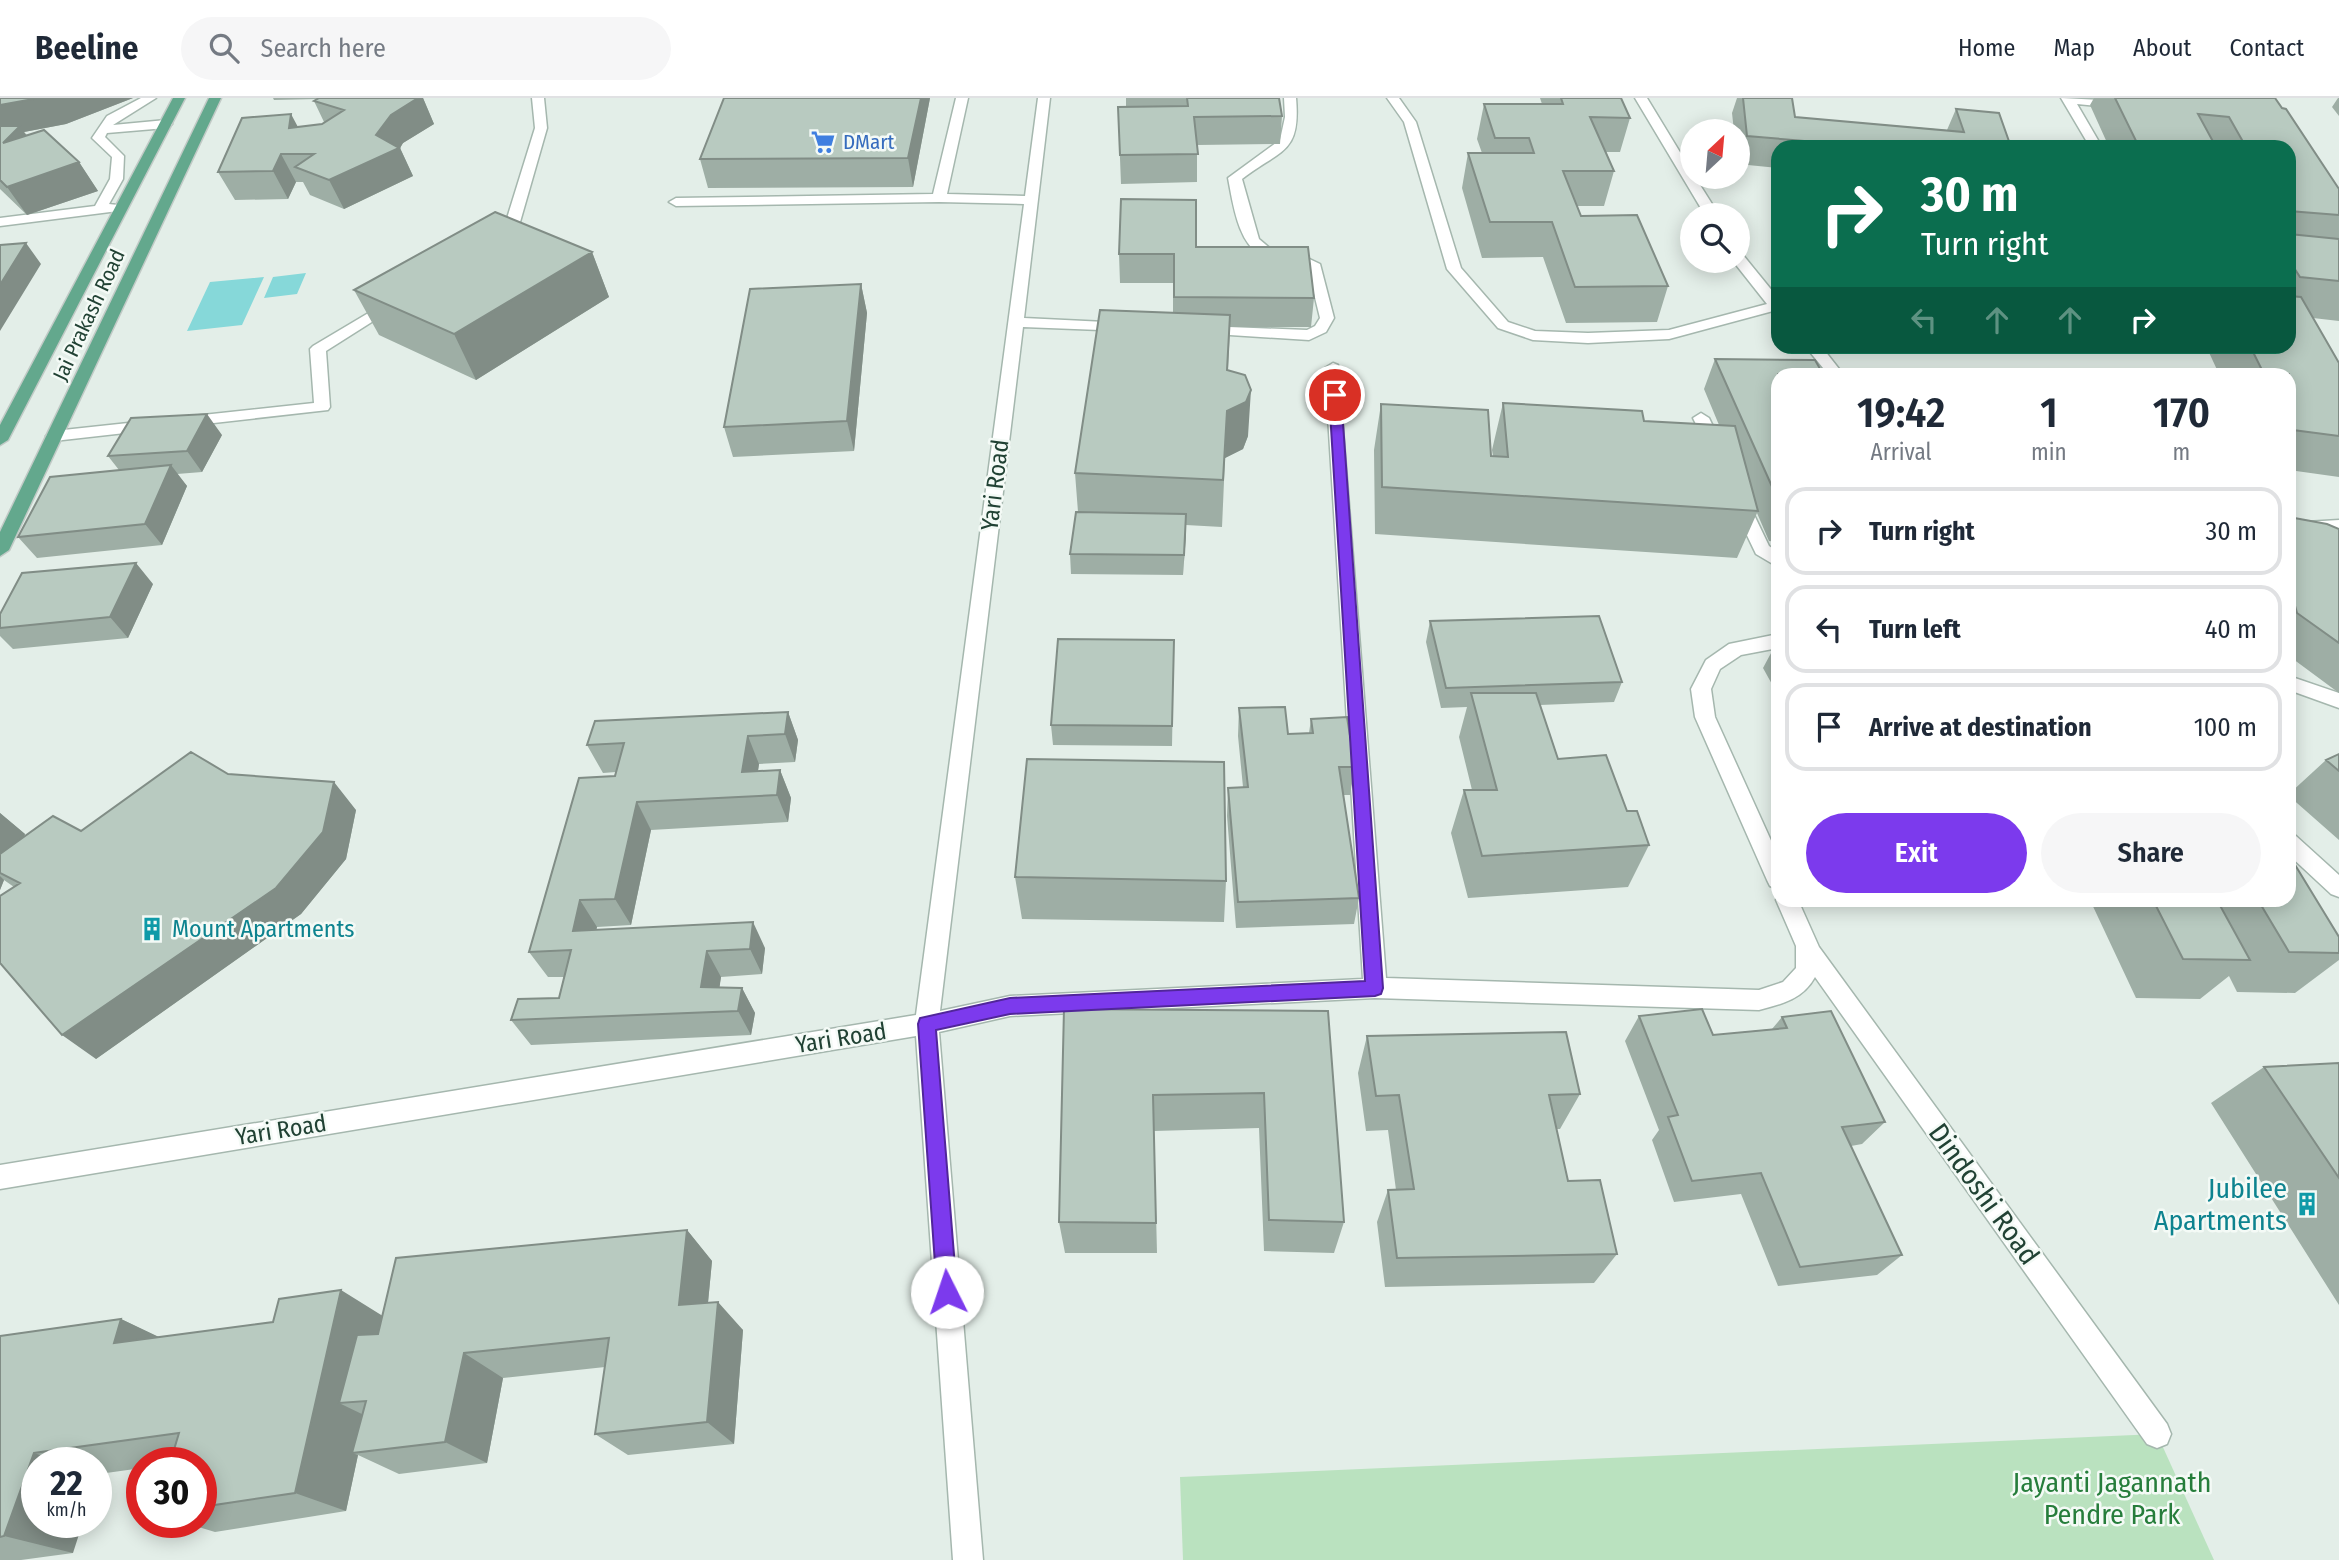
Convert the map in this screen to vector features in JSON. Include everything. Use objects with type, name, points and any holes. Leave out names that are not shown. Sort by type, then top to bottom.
[{"type":"main road","name":"Jai Prakash Road","points":[[0,440],[179,98]]},
{"type":"main road","name":"Jai Prakash Road","points":[[0,550],[215,98]]},
{"type":"street","points":[[99,210],[120,172],[118,156],[98,138],[117,115],[150,98]]},
{"type":"street","points":[[487,256],[511,229],[541,128],[538,98]]},
{"type":"street","points":[[939,198],[962,98]]},
{"type":"street","name":"Yari Road","points":[[0,1177],[927,1024],[1044,98]]},
{"type":"street","points":[[1189,330],[1309,335],[1321,329],[1326,318],[1315,267],[1296,258],[1268,254],[1254,242],[1240,203],[1235,178],[1254,161],[1282,148],[1292,134],[1290,98]]},
{"type":"street","points":[[1393,98],[1410,122],[1454,269],[1503,325],[1533,335],[1588,338],[1669,334],[1771,308]]},
{"type":"street","points":[[1641,98],[1705,203]]},
{"type":"street","points":[[2067,99],[2135,105]]},
{"type":"street","points":[[2067,99],[2092,140]]},
{"type":"street","points":[[103,130],[166,124]]},
{"type":"street","points":[[676,202],[939,198],[1032,200]]},
{"type":"street","points":[[0,222],[122,207]]},
{"type":"street","points":[[1750,273],[1771,299]]},
{"type":"street","points":[[54,436],[322,407],[318,348],[401,297]]},
{"type":"street","points":[[1015,322],[1136,327]]},
{"type":"street","points":[[1819,354],[1831,368]]},
{"type":"street","points":[[1333,368],[1375,988]]},
{"type":"street","points":[[1702,418],[1762,550],[1771,556]]},
{"type":"street","points":[[2296,529],[2339,526]]},
{"type":"street","points":[[1771,642],[1736,649],[1713,665],[1701,689],[1705,718],[1771,864]]},
{"type":"street","points":[[2296,686],[2339,701]]},
{"type":"street","points":[[2296,848],[2339,888]]},
{"type":"street","name":"Dindoshi Road","points":[[1790,907],[1811,954],[2157,1434]]},
{"type":"street","points":[[968,1560],[927,1024],[1010,1006],[1375,988],[1759,1000],[1790,990],[1805,977],[1811,954]]},
{"type":"green space","name":"Jayanti Jagannath Pendre Park","points":[[2157,1434],[2214,1560],[1183,1560],[1180,1477]]},
{"type":"water","points":[[306,273],[297,294],[264,298],[273,277]]},
{"type":"water","points":[[264,277],[242,325],[187,331],[210,282]]},
{"type":"building","points":[[0,98],[39,98],[0,105]]},
{"type":"building","points":[[319,98],[418,98],[391,115],[376,135],[399,148],[329,180],[295,167],[314,154],[281,154],[273,171],[218,172],[242,118],[291,114],[289,128],[322,124],[344,110],[314,101]]},
{"type":"building","name":"DMart","points":[[724,98],[921,98],[908,158],[700,159]]},
{"type":"building","points":[[1187,98],[1279,98],[1282,116],[1194,117],[1198,154],[1120,155],[1118,107],[1188,106]]},
{"type":"building","points":[[1561,98],[1621,98],[1630,118],[1590,117],[1614,171],[1563,171],[1581,216],[1637,215],[1668,286],[1575,287],[1552,222],[1490,222],[1468,153],[1534,153],[1529,138],[1495,138],[1484,104],[1563,104]]},
{"type":"building","points":[[1743,98],[1792,98],[1795,117],[1964,132],[1956,109],[1999,113],[2009,140],[1793,140],[1750,136],[1750,119],[1745,119]]},
{"type":"building","points":[[2115,98],[2275,98],[2282,108],[2286,109],[2339,189],[2339,215],[2296,212],[2296,140],[2242,140],[2229,117],[2198,114],[2212,140],[2136,140]]},
{"type":"building","points":[[0,126],[20,126],[3,143],[44,130],[79,162],[7,187],[0,180]]},
{"type":"building","points":[[1121,199],[1196,200],[1196,247],[1308,247],[1314,298],[1174,297],[1174,254],[1119,254]]},
{"type":"building","points":[[495,212],[592,252],[454,334],[354,290]]},
{"type":"building","points":[[2296,235],[2339,239],[2339,281],[2300,277],[2296,271]]},
{"type":"building","points":[[26,243],[0,285],[0,245]]},
{"type":"building","points":[[861,284],[847,421],[724,427],[750,289]]},
{"type":"building","points":[[2296,297],[2301,297],[2339,363],[2339,436],[2296,430],[2296,368],[2261,368],[2254,354],[2296,354]]},
{"type":"building","points":[[1100,310],[1230,315],[1227,370],[1245,375],[1251,390],[1246,402],[1227,411],[1223,480],[1075,473]]},
{"type":"building","points":[[1715,359],[1815,360],[1820,368],[1771,368],[1771,484]]},
{"type":"building","points":[[1503,403],[1642,411],[1644,421],[1735,426],[1758,511],[1382,487],[1381,404],[1488,410],[1491,456],[1508,457]]},
{"type":"building","points":[[207,414],[187,451],[108,456],[131,418]]},
{"type":"building","points":[[171,465],[145,524],[18,537],[50,477]]},
{"type":"building","points":[[1076,512],[1186,514],[1184,555],[1070,554]]},
{"type":"building","points":[[2296,518],[2339,529],[2339,643],[2297,613]]},
{"type":"building","points":[[136,563],[110,617],[0,628],[0,614],[22,573]]},
{"type":"building","points":[[1599,616],[1622,682],[1446,688],[1430,621]]},
{"type":"building","points":[[1058,639],[1174,640],[1172,726],[1051,725]]},
{"type":"building","points":[[1471,693],[1536,693],[1558,759],[1606,755],[1627,811],[1637,811],[1649,845],[1482,856],[1464,790],[1497,790]]},
{"type":"building","points":[[1285,707],[1288,734],[1313,733],[1311,719],[1347,717],[1355,767],[1339,767],[1359,898],[1238,902],[1228,788],[1248,787],[1239,708]]},
{"type":"building","points":[[788,712],[785,734],[748,736],[742,772],[780,770],[777,795],[637,802],[615,899],[580,900],[573,931],[753,922],[750,949],[707,951],[701,987],[742,988],[738,1011],[511,1020],[518,999],[559,998],[571,950],[529,952],[579,778],[615,776],[624,743],[587,745],[595,721]]},
{"type":"building","name":"Mount Apartments","points":[[191,752],[228,774],[334,782],[323,832],[276,888],[62,1035],[0,963],[0,896],[20,883],[0,873],[0,854],[53,816],[81,831]]},
{"type":"building","points":[[2339,754],[2339,771],[2326,760]]},
{"type":"building","points":[[1027,759],[1224,762],[1226,881],[1015,877]]},
{"type":"building","points":[[2296,866],[2339,937],[2339,953],[2289,952],[2262,907],[2296,907]]},
{"type":"building","points":[[2157,907],[2221,907],[2250,960],[2183,959]]},
{"type":"building","points":[[1064,1009],[1328,1011],[1344,1222],[1269,1220],[1264,1093],[1153,1095],[1156,1223],[1059,1222]]},
{"type":"building","points":[[1702,1009],[1713,1035],[1787,1028],[1782,1017],[1831,1011],[1885,1122],[1842,1127],[1902,1255],[1800,1267],[1761,1173],[1692,1181],[1668,1117],[1678,1115],[1639,1016]]},
{"type":"building","points":[[1566,1032],[1580,1094],[1549,1095],[1568,1181],[1600,1180],[1617,1254],[1397,1258],[1388,1190],[1414,1189],[1399,1095],[1376,1096],[1367,1036]]},
{"type":"building","points":[[2339,1063],[2339,1178],[2264,1067]]},
{"type":"building","points":[[687,1230],[679,1305],[718,1302],[707,1422],[595,1434],[609,1338],[464,1353],[445,1442],[352,1453],[366,1401],[339,1403],[357,1335],[378,1334],[396,1258]]},
{"type":"building","points":[[341,1290],[295,1493],[217,1505],[217,1447],[175,1447],[179,1433],[78,1447],[21,1447],[21,1489],[4,1536],[0,1537],[0,1336],[121,1319],[114,1343],[273,1322],[279,1299]]},
{"type":"place","name":"DMart","points":[[823,142]]},
{"type":"place","name":"Mount Apartments","points":[[152,929]]},
{"type":"place","name":"Jubilee Apartments","points":[[2307,1204]]},
{"type":"route","points":[[947,1292],[927,1024],[1010,1006],[1375,988],[1335,395]]}]
